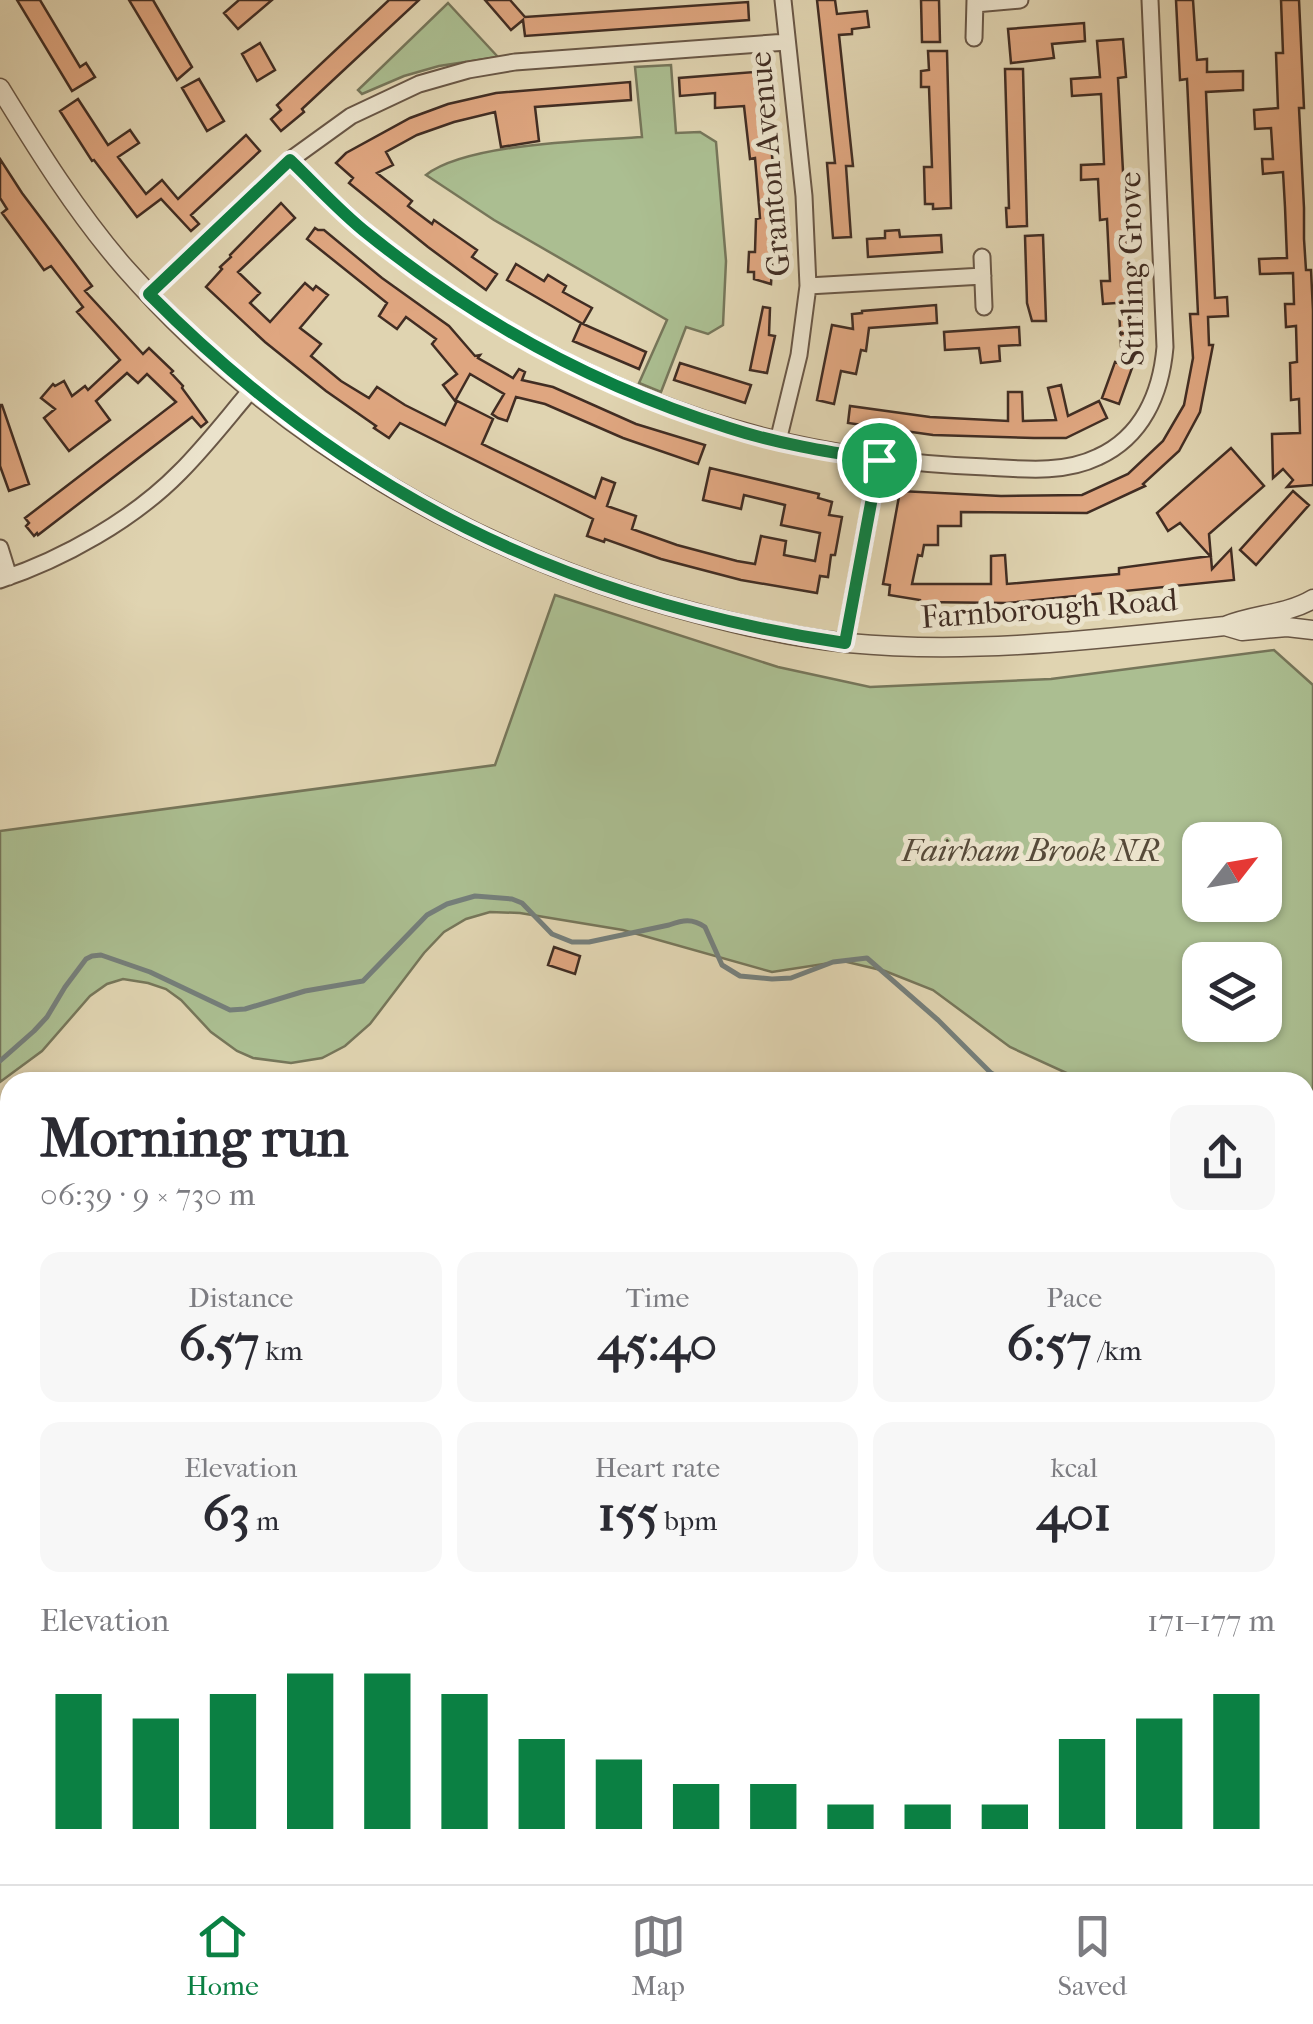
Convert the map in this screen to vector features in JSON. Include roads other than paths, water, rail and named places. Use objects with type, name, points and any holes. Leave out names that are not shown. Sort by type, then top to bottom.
[{"type":"street","name":"Granton Avenue","points":[[778,441],[799,356],[808,286],[804,196],[783,0]]},
{"type":"street","points":[[974,38],[975,2],[1020,0]]},
{"type":"street","name":"Stirling Grove","points":[[290,160],[364,231],[480,315],[645,400],[732,430],[879,460],[1063,468],[1110,451],[1135,430],[1160,381],[1165,347],[1150,0]]},
{"type":"street","points":[[149,294],[290,160],[351,116],[419,84],[515,62],[787,42]]},
{"type":"street","name":"Farnborough Road","points":[[0,88],[74,202],[124,266],[218,360],[344,458],[404,496],[530,558],[670,606],[758,628],[845,643],[974,648],[1046,644],[1225,626],[1293,609],[1313,599]]},
{"type":"street","points":[[982,257],[984,307]]},
{"type":"street","points":[[808,286],[982,276]]},
{"type":"street","points":[[0,548],[5,578],[54,559],[98,535],[178,474],[252,389]]},
{"type":"street","points":[[845,643],[879,460]]},
{"type":"street","name":"Farnborough Road","points":[[1225,626],[1242,631],[1287,627],[1313,630]]},
{"type":"waterway","points":[[0,1061],[47,1017],[65,987],[92,956],[101,955],[150,972],[230,1010],[245,1009],[305,991],[363,981],[427,915],[475,896],[522,903],[552,934],[572,942],[589,942],[683,921],[696,922],[705,927],[722,965],[740,976],[791,978],[833,962],[867,958],[990,1072]]},
{"type":"park label","name":"Fairham Brook NR","points":[[1031,850]]}]
